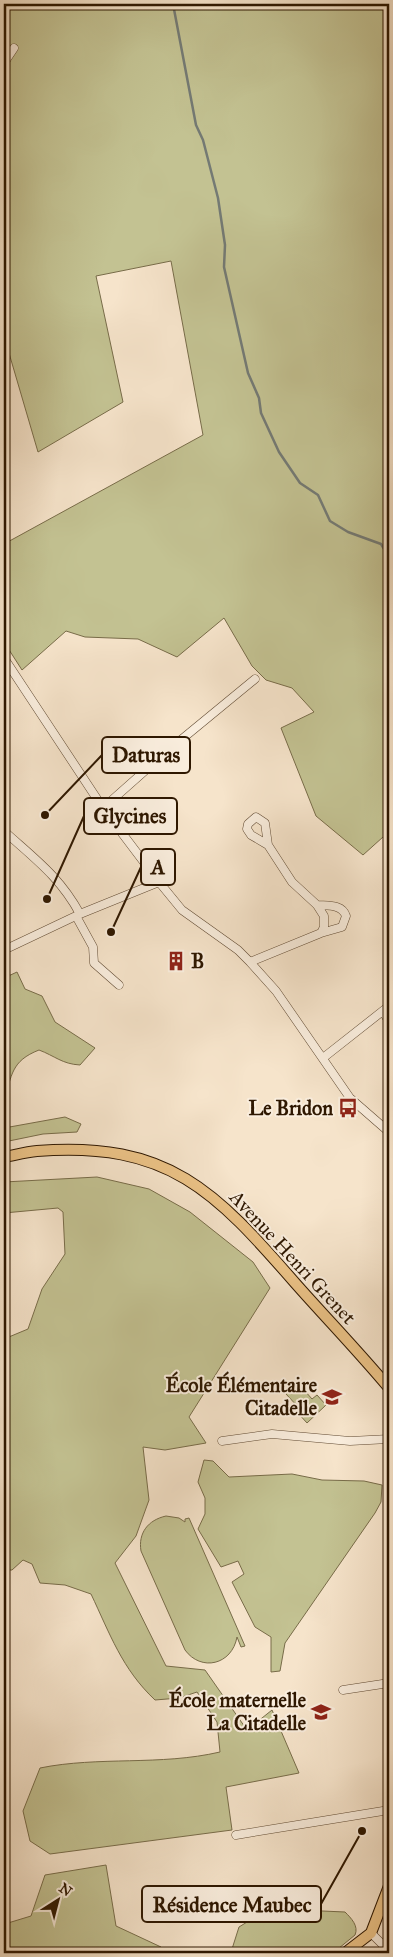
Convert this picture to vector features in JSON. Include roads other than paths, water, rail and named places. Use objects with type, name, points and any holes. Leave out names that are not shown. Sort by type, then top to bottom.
[{"type":"main road","name":"Avenue Henri Grenet","points":[[4,1162],[53,1150]]},
{"type":"main road","name":"Avenue Henri Grenet","points":[[4,1157],[53,1150],[104,1151],[130,1156],[177,1173],[196,1184],[234,1215],[386,1384]]},
{"type":"main road","points":[[345,1953],[371,1933],[389,1886]]},
{"type":"street","points":[[4,63],[14,48]]},
{"type":"street","points":[[4,658],[104,808],[159,882],[182,910],[238,950],[250,962],[276,991],[356,1104],[389,1132]]},
{"type":"street","points":[[104,808],[165,753],[255,679]]},
{"type":"street","points":[[4,832],[64,886],[93,947],[94,963],[100,971],[119,985]]},
{"type":"street","points":[[268,845],[292,882],[317,905],[324,916],[324,927],[321,933]]},
{"type":"street","points":[[4,950],[78,915],[159,882]]},
{"type":"street","points":[[250,962],[321,933],[342,927],[346,916],[344,911],[337,907],[317,905]]},
{"type":"street","points":[[323,1058],[386,1009],[389,1021]]},
{"type":"street","points":[[222,1441],[272,1434],[350,1441],[389,1439]]},
{"type":"street","points":[[343,1690],[389,1683]]},
{"type":"street","points":[[236,1835],[389,1810]]},
{"type":"street","points":[[371,1933],[389,1951]]},
{"type":"waterway","points":[[173,4],[196,125],[203,140],[218,198],[225,245],[224,267],[248,373],[259,398],[261,413],[279,452],[300,483],[318,495],[330,521],[348,532],[381,544],[389,557]]},
{"type":"place","name":"Daturas","points":[[45,815]]},
{"type":"place","name":"Glycines","points":[[47,899]]},
{"type":"place","name":"A","points":[[111,932]]},
{"type":"place","name":"B","points":[[176,961]]},
{"type":"place","name":"Le Bridon","points":[[348,1108]]},
{"type":"place","name":"École Élémentaire Citadelle","points":[[332,1397]]},
{"type":"place","name":"École maternelle La Citadelle","points":[[321,1712]]},
{"type":"place","name":"Résidence Maubec","points":[[362,1831]]}]
